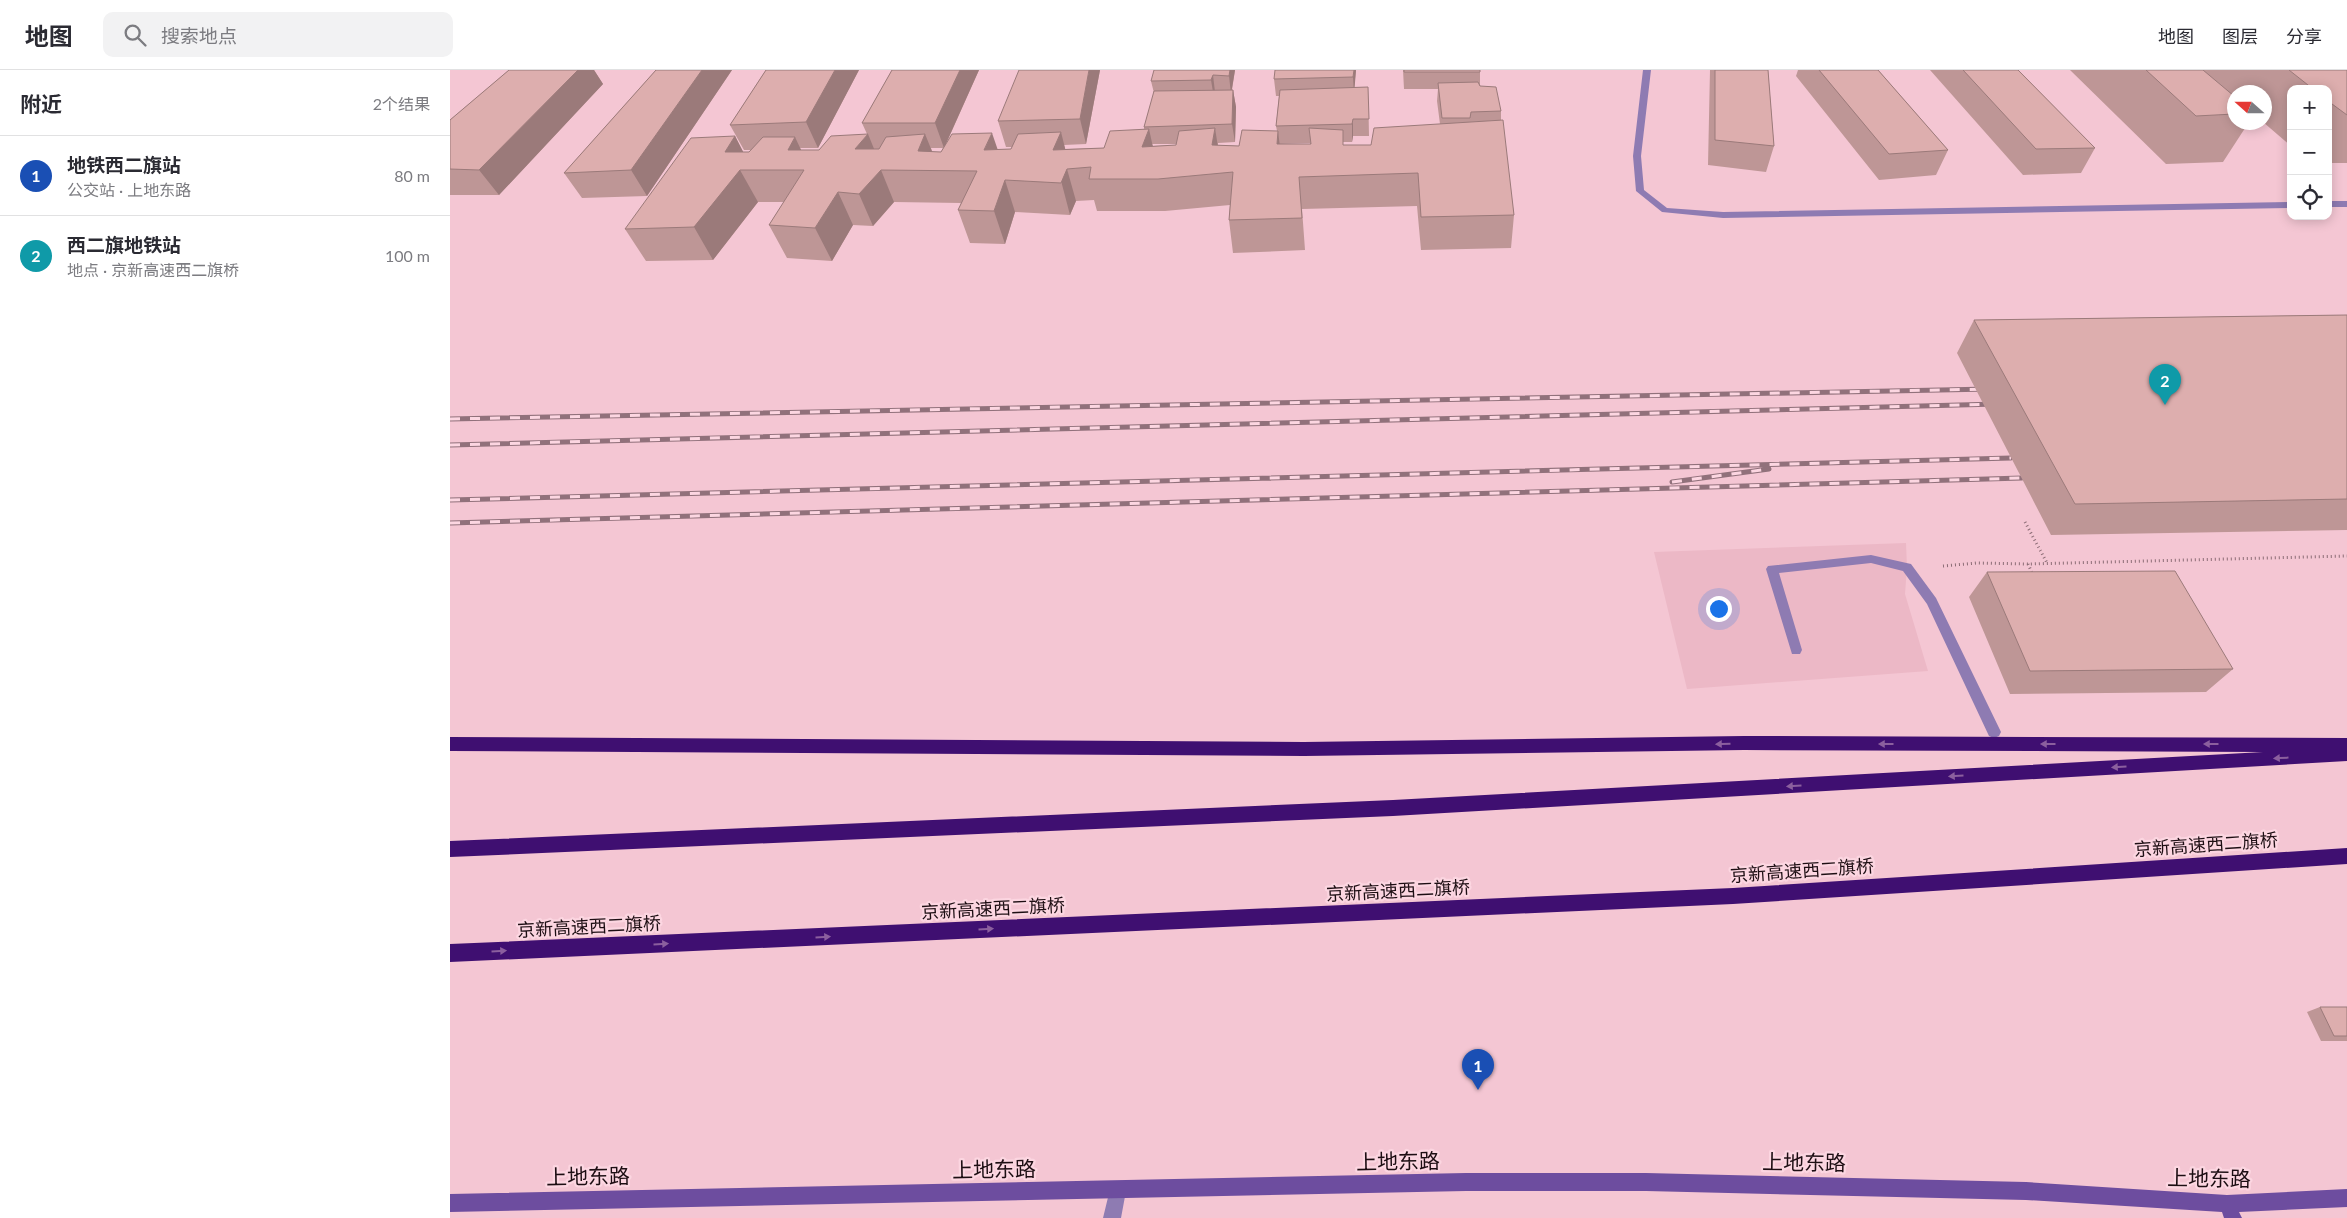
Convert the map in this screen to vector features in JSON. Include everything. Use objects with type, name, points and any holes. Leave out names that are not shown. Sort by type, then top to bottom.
[{"type":"highway","points":[[450,744],[1294,749],[1744,743],[2347,745]]},
{"type":"highway","points":[[450,849],[1393,808],[2347,754]]},
{"type":"highway","name":"京新高速西二旗桥","points":[[450,954],[1733,896],[2347,856]]},
{"type":"street","points":[[1647,70],[1637,156],[1640,191],[1665,210],[1723,215],[2287,205]]},
{"type":"street","points":[[2332,204],[2347,204]]},
{"type":"street","points":[[1796,650],[1772,568],[1871,560],[1907,567],[1932,601],[1994,732]]},
{"type":"street","name":"上地东路","points":[[450,1203],[1117,1191],[1466,1182],[1646,1182],[2026,1191],[2230,1211],[2347,1198]]},
{"type":"street","points":[[1112,1218],[1117,1191]]},
{"type":"path","points":[[2026,522],[2048,563]]},
{"type":"path","points":[[1919,583],[1935,567],[1977,563],[2028,564],[2347,556]]},
{"type":"path","points":[[2028,564],[2036,580]]},
{"type":"shaded area","points":[[1906,543],[1905,594],[1928,671],[1687,689],[1654,552]]},
{"type":"building","points":[[509,70],[578,70],[479,170],[450,169],[450,120]]},
{"type":"building","points":[[656,70],[702,70],[631,170],[564,173]]},
{"type":"building","points":[[766,70],[835,70],[806,122],[730,125]]},
{"type":"building","points":[[892,70],[960,70],[935,123],[862,123]]},
{"type":"building","points":[[1019,70],[1089,70],[1080,119],[998,121]]},
{"type":"building","points":[[1154,70],[1230,70],[1229,76],[1213,75],[1211,80],[1151,81]]},
{"type":"building","points":[[1275,70],[1354,70],[1353,77],[1274,79]]},
{"type":"building","points":[[1404,70],[1480,70],[1480,72],[1404,72]]},
{"type":"building","points":[[1715,70],[1768,70],[1774,146],[1715,140]]},
{"type":"building","points":[[1819,70],[1878,70],[1948,150],[1889,154]]},
{"type":"building","points":[[1963,70],[2018,70],[2095,148],[2036,149]]},
{"type":"building","points":[[2146,70],[2203,70],[2227,90],[2227,114],[2196,116]]},
{"type":"building","points":[[2289,70],[2347,70],[2347,115],[2332,104],[2332,85],[2308,85]]},
{"type":"building","points":[[1478,82],[1480,86],[1496,87],[1501,111],[1471,112],[1470,118],[1442,118],[1438,83]]},
{"type":"building","points":[[1368,87],[1369,119],[1353,119],[1352,124],[1276,126],[1280,90]]},
{"type":"building","points":[[1233,90],[1232,124],[1144,127],[1154,91]]},
{"type":"building","points":[[1503,120],[1514,215],[1421,217],[1418,173],[1299,177],[1302,218],[1229,220],[1233,172],[1158,179],[1089,179],[1091,167],[1067,169],[1061,183],[1005,180],[994,211],[958,210],[977,171],[881,170],[859,194],[838,192],[815,228],[769,225],[804,170],[740,170],[694,227],[625,229],[691,138],[735,136],[725,152],[749,152],[763,137],[795,137],[788,150],[819,150],[831,136],[868,134],[855,149],[879,149],[886,137],[925,134],[918,151],[941,152],[952,134],[992,133],[984,150],[1011,149],[1018,134],[1061,132],[1053,150],[1104,148],[1110,131],[1149,129],[1142,147],[1176,145],[1179,131],[1215,128],[1212,145],[1239,146],[1242,130],[1278,131],[1277,144],[1311,144],[1309,128],[1343,130],[1343,145],[1371,145],[1374,128]]},
{"type":"building","points":[[2347,315],[2347,499],[2075,504],[1974,320]]},
{"type":"building","points":[[2175,571],[2233,669],[2030,671],[1987,572]]},
{"type":"building","points":[[2320,1007],[2347,1007],[2347,1036],[2334,1036]]},
{"type":"railway","points":[[450,419],[1990,389]]},
{"type":"railway","points":[[450,445],[1997,404]]},
{"type":"railway","points":[[450,500],[2011,458]]},
{"type":"railway","points":[[1672,482],[1769,469]]},
{"type":"railway","points":[[450,523],[2022,478]]},
{"type":"place","name":"西二旗地铁站","points":[[2165,405]]},
{"type":"place","name":"地铁西二旗站","points":[[1478,1090]]}]
